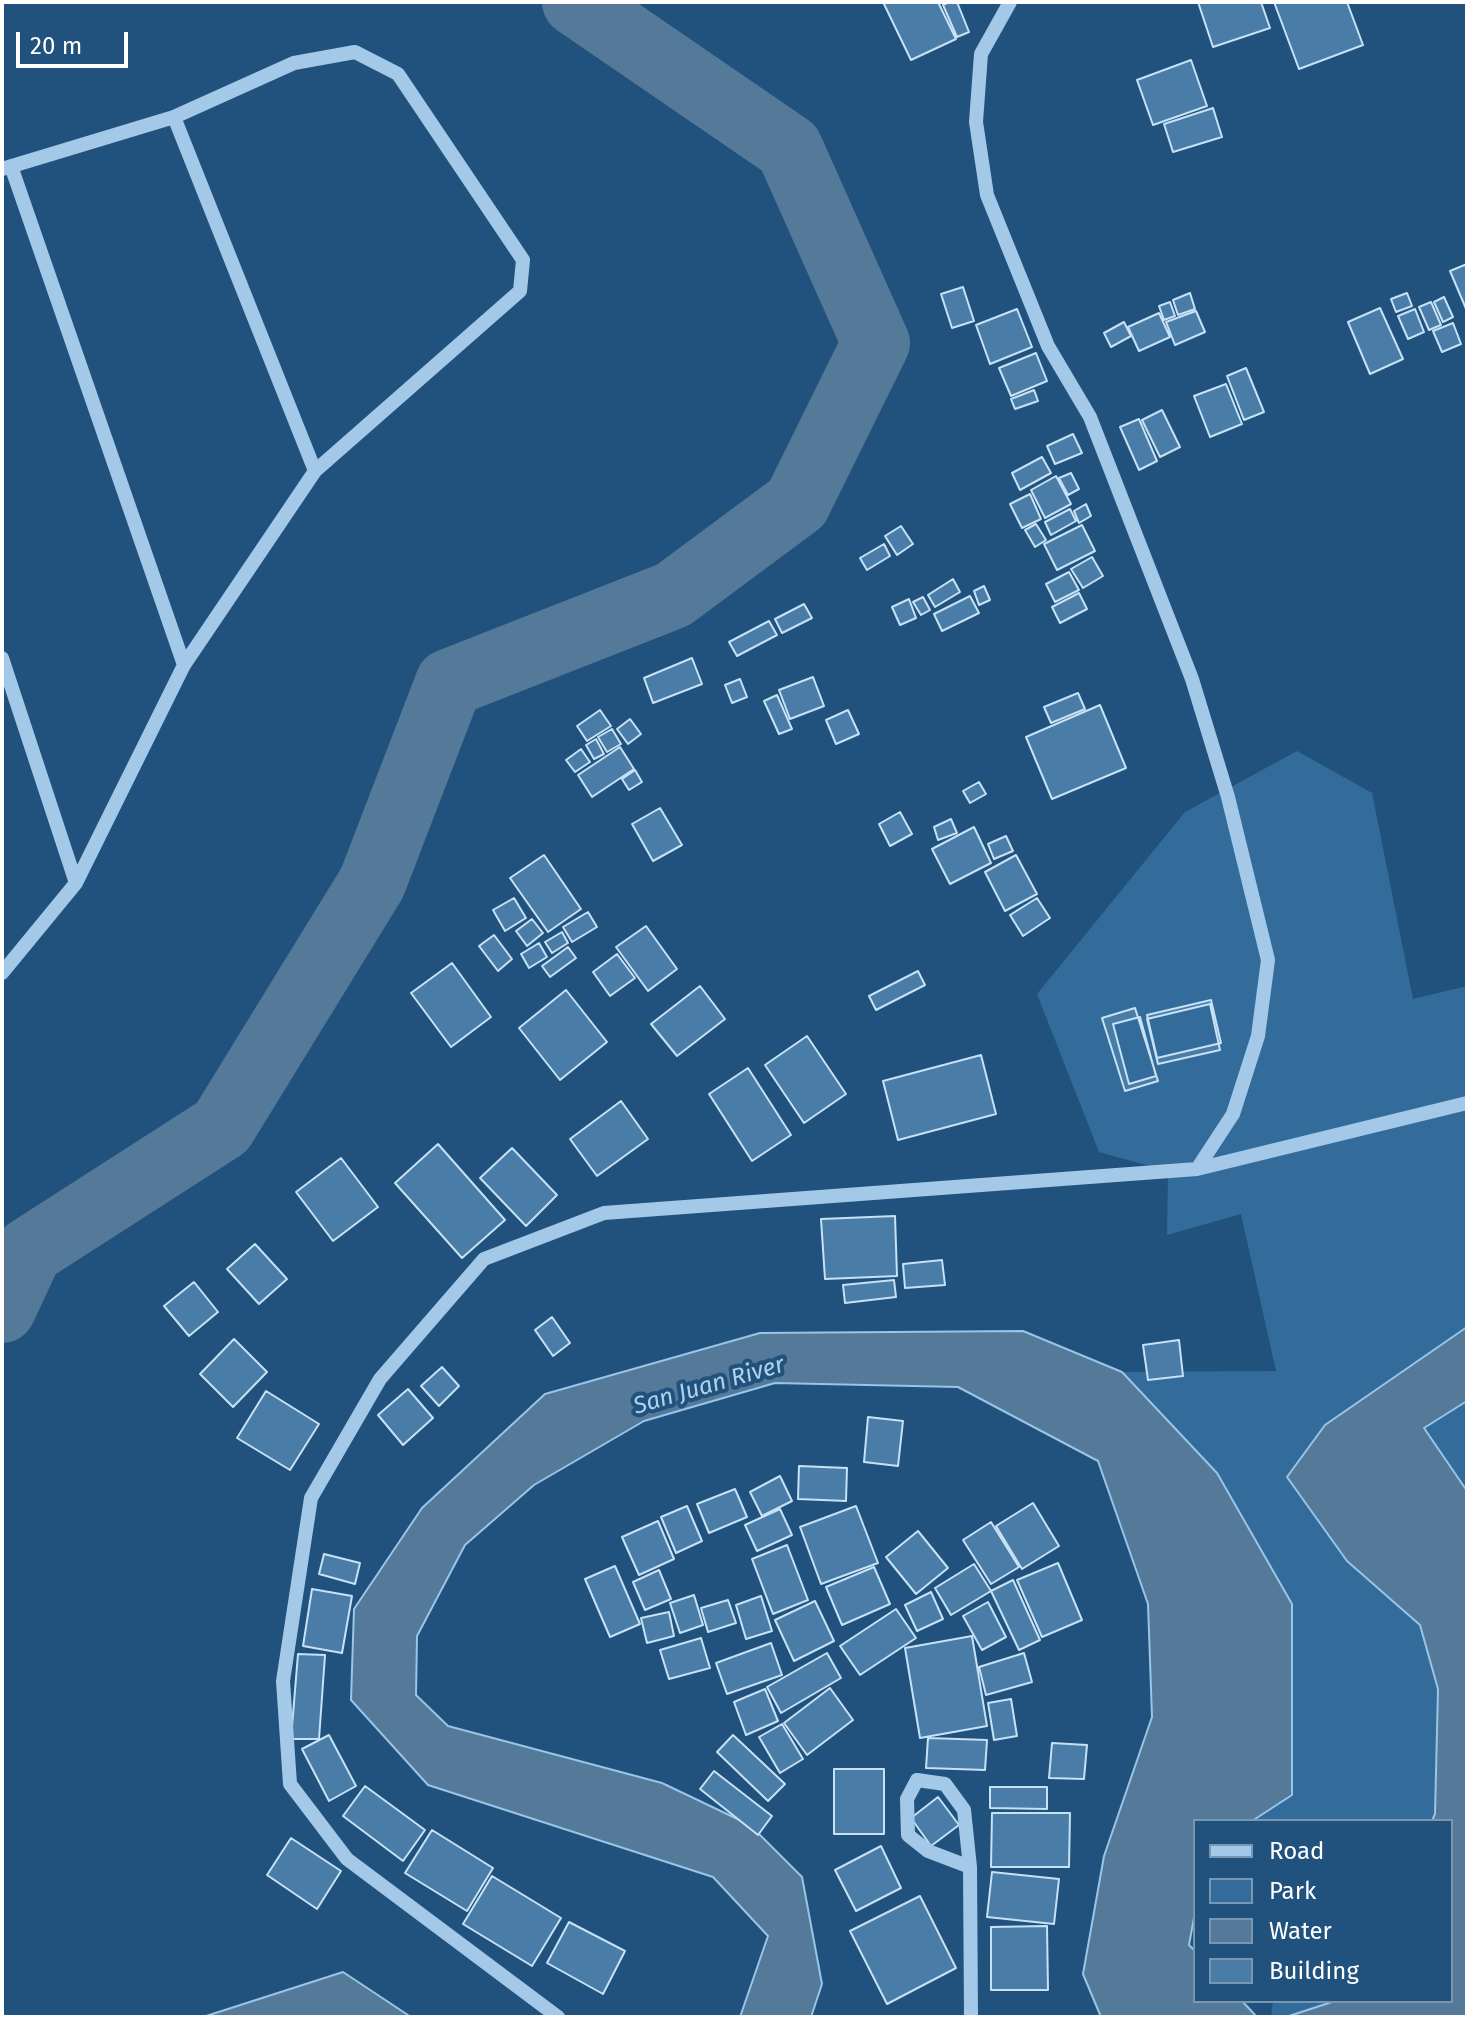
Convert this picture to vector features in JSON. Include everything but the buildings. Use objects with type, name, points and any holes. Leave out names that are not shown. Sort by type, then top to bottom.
[{"type":"street","points":[[1010,2],[981,54],[976,122],[987,195],[1048,346],[1090,417],[1192,679],[1228,797],[1268,960],[1258,1036],[1233,1114],[1197,1169]]},
{"type":"street","points":[[2,973],[76,883],[184,665],[315,471],[520,291],[523,260],[398,74],[355,52],[294,63],[174,117],[6,168],[184,665]]},
{"type":"street","points":[[174,117],[315,471]]},
{"type":"street","points":[[2,658],[76,883]]},
{"type":"street","points":[[558,2017],[347,1859],[290,1784],[283,1681],[311,1498],[380,1379],[484,1259],[604,1213],[1197,1169],[1467,1103]]},
{"type":"street","points":[[970,1867],[928,1851],[908,1835],[907,1799],[917,1780],[945,1784],[964,1810],[970,1867],[971,2017]]},
{"type":"green space","points":[[1297,751],[1372,793],[1413,999],[1467,986],[1467,2017],[1271,2017],[1273,2003],[1453,2003],[1453,1819],[1255,1819],[1292,1794],[1215,1471],[1122,1372],[1276,1371],[1241,1214],[1167,1235],[1168,1171],[1099,1152],[1037,994],[1185,812]]},
{"type":"water","points":[[1467,1327],[1467,1401],[1424,1428],[1467,1491],[1467,2017],[1286,2017],[1329,2003],[1453,2003],[1453,1819],[1433,1819],[1438,1689],[1420,1625],[1347,1561],[1287,1477],[1325,1425]]},
{"type":"water","name":"San Juan River","points":[[1023,1331],[1122,1372],[1217,1473],[1292,1604],[1292,1795],[1255,1819],[1193,1819],[1193,1923],[1189,1945],[1193,1949],[1193,2003],[1244,2003],[1257,2017],[1101,2017],[1083,1974],[1104,1856],[1152,1717],[1148,1604],[1098,1461],[958,1387],[775,1383],[644,1421],[534,1485],[465,1545],[417,1636],[416,1695],[448,1726],[662,1783],[750,1825],[802,1877],[822,1984],[811,2017],[740,2017],[768,1936],[713,1877],[428,1785],[351,1700],[354,1609],[422,1508],[545,1394],[760,1333]]},
{"type":"water","points":[[343,1972],[411,2017],[203,2017]]},
{"type":"waterway","points":[[2,1309],[29,1251],[222,1127],[372,883],[449,683],[673,595],[797,503],[876,343],[789,148],[576,2]]}]
